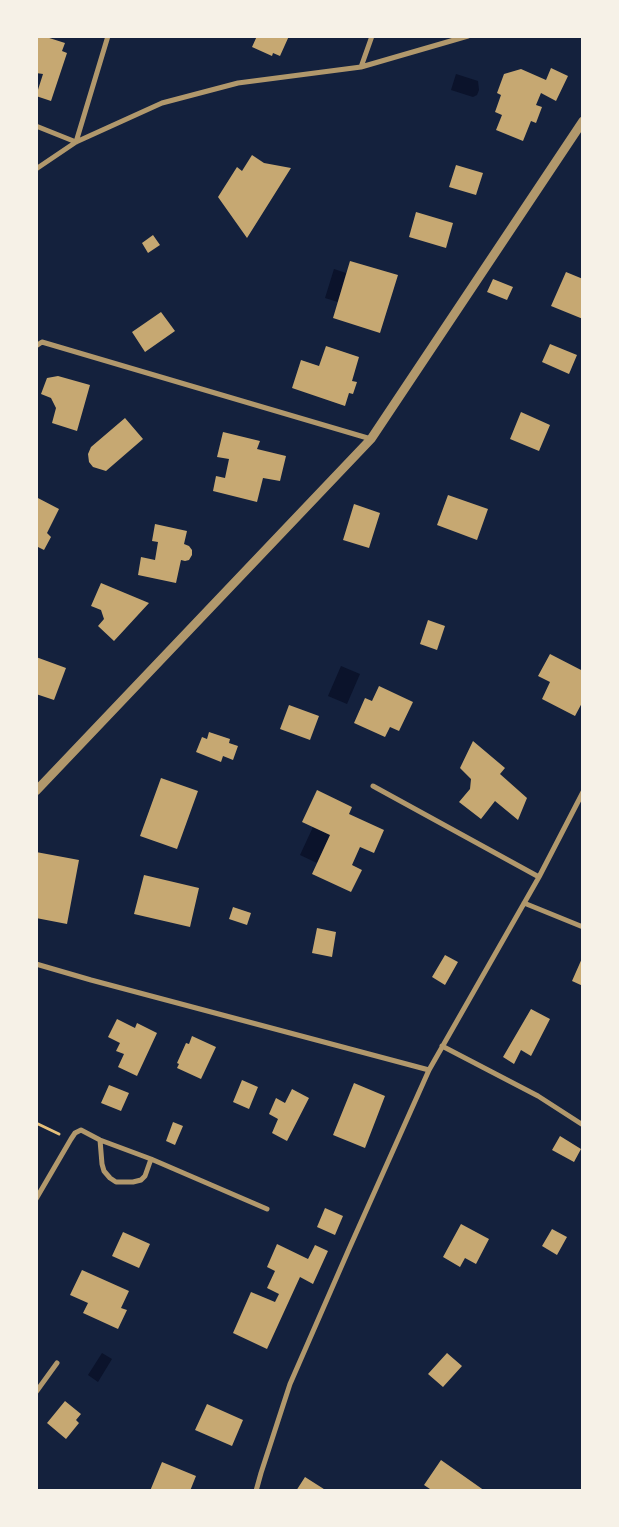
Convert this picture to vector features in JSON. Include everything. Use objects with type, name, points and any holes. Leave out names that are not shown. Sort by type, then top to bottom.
[{"type":"street","points":[[76,142],[108,36]]},
{"type":"street","points":[[361,67],[372,36]]},
{"type":"street","points":[[36,169],[76,142],[162,103],[238,83],[361,67],[468,36]]},
{"type":"street","points":[[36,791],[370,439],[583,121]]},
{"type":"street","points":[[36,126],[76,142]]},
{"type":"street","points":[[36,346],[42,342],[370,439]]},
{"type":"street","points":[[373,786],[539,877]]},
{"type":"street","points":[[256,1491],[290,1384],[429,1070],[539,877],[583,792]]},
{"type":"street","points":[[524,903],[583,926]]},
{"type":"street","points":[[36,964],[429,1070]]},
{"type":"street","points":[[442,1046],[538,1096],[583,1125]]},
{"type":"street","points":[[36,1199],[71,1139],[75,1133],[81,1130],[100,1140],[151,1159],[267,1210]]},
{"type":"street","points":[[100,1140],[104,1171],[116,1182],[141,1180],[146,1176],[151,1159]]},
{"type":"street","points":[[36,1392],[57,1363]]},
{"type":"path","points":[[36,1123],[71,1139]]},
{"type":"water","points":[[456,74],[478,81],[479,90],[477,95],[473,97],[451,90]]},
{"type":"water","points":[[334,269],[346,273],[338,302],[325,298]]},
{"type":"water","points":[[341,666],[360,674],[347,704],[328,696]]},
{"type":"water","points":[[313,827],[330,835],[317,863],[300,855]]},
{"type":"water","points":[[102,1353],[112,1359],[98,1382],[88,1375]]},
{"type":"building","points":[[36,36],[43,36],[65,43],[62,51],[67,53],[51,101],[36,96],[43,74],[36,73]]},
{"type":"building","points":[[257,36],[289,36],[280,56],[273,53],[272,56],[252,47]]},
{"type":"building","points":[[551,68],[568,76],[556,101],[541,93],[536,105],[542,107],[536,123],[531,121],[523,141],[496,130],[502,115],[495,112],[501,95],[497,93],[504,74],[521,69],[546,80]]},
{"type":"building","points":[[252,155],[264,163],[291,168],[247,238],[218,197],[237,167],[242,171]]},
{"type":"building","points":[[456,165],[483,173],[476,195],[449,187]]},
{"type":"building","points":[[416,212],[453,223],[446,248],[409,237]]},
{"type":"building","points":[[153,235],[160,245],[148,253],[142,243]]},
{"type":"building","points":[[350,261],[398,275],[380,333],[333,318]]},
{"type":"building","points":[[566,272],[583,279],[583,319],[551,306]]},
{"type":"building","points":[[493,279],[513,287],[507,300],[487,292]]},
{"type":"building","points":[[161,312],[175,331],[145,352],[132,332]]},
{"type":"building","points":[[550,344],[577,355],[569,374],[542,362]]},
{"type":"building","points":[[326,346],[359,357],[352,381],[357,382],[353,394],[349,393],[345,406],[292,388],[301,360],[319,366]]},
{"type":"building","points":[[58,376],[90,385],[77,431],[52,423],[56,408],[51,398],[41,394],[47,378]]},
{"type":"building","points":[[521,412],[550,425],[539,451],[510,439]]},
{"type":"building","points":[[125,418],[143,439],[106,471],[93,467],[89,462],[88,454],[91,447]]},
{"type":"building","points":[[223,432],[260,441],[257,449],[286,456],[280,481],[263,478],[257,502],[213,491],[216,476],[225,478],[229,459],[217,457]]},
{"type":"building","points":[[448,495],[488,509],[477,540],[437,525]]},
{"type":"building","points":[[36,497],[59,509],[47,533],[51,537],[44,550],[36,546]]},
{"type":"building","points":[[354,504],[380,513],[369,548],[343,540]]},
{"type":"building","points":[[155,524],[187,531],[184,544],[192,550],[192,555],[189,560],[181,560],[176,583],[138,575],[141,557],[155,560],[158,542],[152,541]]},
{"type":"building","points":[[101,583],[149,603],[114,641],[98,626],[104,619],[101,610],[91,606]]},
{"type":"building","points":[[428,620],[445,626],[437,650],[420,644]]},
{"type":"building","points":[[550,654],[583,671],[583,701],[575,716],[542,699],[550,682],[538,676]]},
{"type":"building","points":[[36,657],[66,668],[54,700],[36,694]]},
{"type":"building","points":[[379,686],[413,702],[399,731],[390,727],[385,737],[354,723],[365,698],[372,701]]},
{"type":"building","points":[[289,705],[319,716],[310,740],[280,729]]},
{"type":"building","points":[[209,732],[230,739],[229,743],[238,746],[233,760],[223,756],[221,762],[196,752],[202,737],[207,739]]},
{"type":"building","points":[[473,741],[505,768],[500,774],[527,798],[518,820],[495,801],[481,819],[459,802],[470,789],[471,779],[460,768]]},
{"type":"building","points":[[161,778],[198,791],[177,849],[140,836]]},
{"type":"building","points":[[317,790],[352,807],[349,814],[384,830],[374,853],[360,847],[352,865],[362,870],[351,892],[312,874],[330,835],[302,822]]},
{"type":"building","points":[[36,852],[79,860],[67,924],[36,918]]},
{"type":"building","points":[[144,875],[199,888],[190,927],[134,914]]},
{"type":"building","points":[[233,907],[251,913],[247,925],[229,919]]},
{"type":"building","points":[[317,928],[336,932],[332,957],[312,953]]},
{"type":"building","points":[[445,955],[458,962],[445,985],[432,977]]},
{"type":"building","points":[[583,956],[583,986],[572,981]]},
{"type":"building","points":[[531,1009],[550,1019],[531,1056],[521,1050],[514,1064],[503,1057]]},
{"type":"building","points":[[117,1019],[135,1028],[137,1023],[157,1033],[137,1076],[118,1067],[124,1054],[116,1051],[120,1043],[108,1037]]},
{"type":"building","points":[[192,1036],[216,1047],[201,1079],[177,1068],[179,1064],[177,1063],[186,1043],[189,1044]]},
{"type":"building","points":[[242,1080],[258,1087],[249,1109],[233,1102]]},
{"type":"building","points":[[354,1083],[385,1096],[365,1148],[333,1135]]},
{"type":"building","points":[[109,1085],[129,1093],[121,1111],[101,1103]]},
{"type":"building","points":[[292,1089],[309,1098],[287,1141],[272,1133],[278,1119],[269,1114],[276,1098],[285,1103]]},
{"type":"building","points":[[173,1122],[183,1126],[175,1145],[166,1141]]},
{"type":"building","points":[[560,1136],[581,1149],[574,1162],[552,1150]]},
{"type":"building","points":[[325,1208],[343,1216],[335,1235],[317,1227]]},
{"type":"building","points":[[461,1224],[489,1239],[476,1264],[465,1258],[460,1267],[443,1257]]},
{"type":"building","points":[[552,1229],[567,1237],[557,1255],[542,1246]]},
{"type":"building","points":[[123,1232],[150,1244],[139,1268],[112,1256]]},
{"type":"building","points":[[277,1244],[308,1259],[315,1245],[328,1251],[313,1284],[300,1277],[267,1349],[233,1333],[251,1292],[275,1302],[279,1294],[267,1288],[275,1271],[267,1267]]},
{"type":"building","points":[[82,1270],[129,1291],[121,1308],[127,1310],[118,1329],[83,1313],[88,1303],[70,1295]]},
{"type":"building","points":[[447,1353],[462,1366],[443,1387],[428,1374]]},
{"type":"building","points":[[65,1401],[81,1414],[76,1420],[79,1423],[66,1439],[47,1423]]},
{"type":"building","points":[[207,1404],[243,1420],[232,1446],[195,1430]]},
{"type":"building","points":[[441,1460],[485,1491],[433,1491],[424,1485]]},
{"type":"building","points":[[162,1462],[196,1476],[190,1491],[150,1491]]},
{"type":"building","points":[[305,1477],[327,1491],[296,1491]]}]
